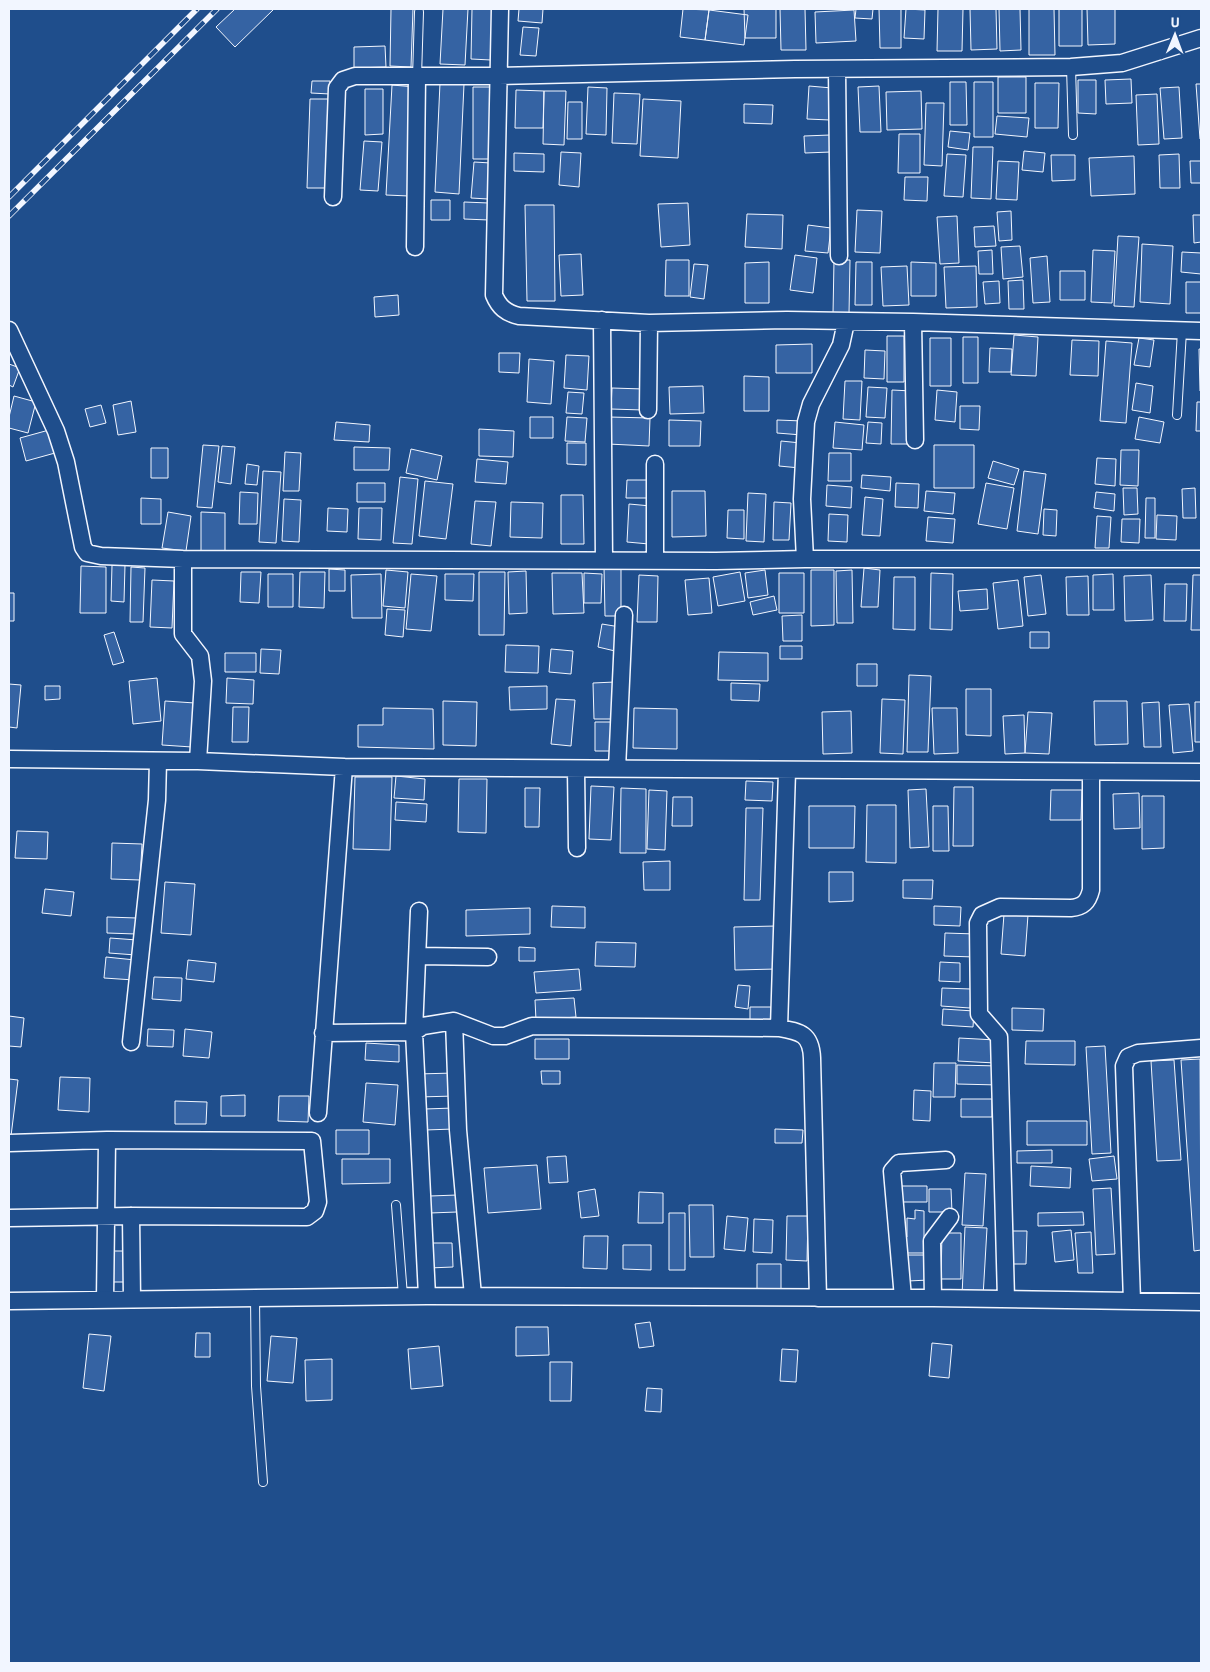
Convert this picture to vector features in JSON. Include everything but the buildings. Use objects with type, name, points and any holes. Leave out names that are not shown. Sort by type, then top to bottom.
[{"type":"street","points":[[500,9],[494,295],[502,309],[519,316],[649,323],[787,320],[1201,331]]},
{"type":"street","points":[[333,197],[337,88],[343,80],[355,76],[499,76],[600,72],[1072,67],[1122,63],[1201,38]]},
{"type":"street","points":[[837,69],[839,256]]},
{"type":"street","points":[[415,247],[417,77]]},
{"type":"street","points":[[602,320],[604,560]]},
{"type":"street","points":[[805,559],[802,499],[806,422],[811,404],[841,345],[846,322]]},
{"type":"street","points":[[913,322],[915,440]]},
{"type":"street","points":[[648,410],[649,323]]},
{"type":"street","points":[[9,330],[56,431],[66,462],[85,551],[108,556],[655,561],[1201,559]]},
{"type":"street","points":[[655,464],[655,561]]},
{"type":"street","points":[[183,558],[182,634],[200,656],[203,681],[198,761]]},
{"type":"street","points":[[617,769],[624,615]]},
{"type":"street","points":[[9,759],[198,761],[344,767],[1090,773],[1201,772]]},
{"type":"street","points":[[131,1042],[157,800],[158,761]]},
{"type":"street","points":[[318,1113],[344,767]]},
{"type":"street","points":[[576,769],[577,848]]},
{"type":"street","points":[[779,1028],[787,771]]},
{"type":"street","points":[[1006,1298],[997,1035],[979,1014],[979,920],[987,911],[1000,907],[1078,908],[1087,902],[1091,890],[1090,773]]},
{"type":"street","points":[[419,912],[414,1032],[427,1296]]},
{"type":"street","points":[[418,956],[488,957]]},
{"type":"street","points":[[323,1033],[414,1032],[422,1026],[454,1021],[493,1036],[505,1036],[532,1026],[779,1028],[806,1037],[812,1046],[818,1298]]},
{"type":"street","points":[[454,1021],[458,1130],[473,1296]]},
{"type":"street","points":[[1132,1301],[1124,1066],[1128,1057],[1138,1052],[1201,1048]]},
{"type":"street","points":[[9,1143],[107,1140],[306,1139],[314,1144],[318,1202],[315,1211],[307,1217],[131,1216],[9,1218]]},
{"type":"street","points":[[105,1300],[107,1140]]},
{"type":"street","points":[[903,1298],[892,1172],[898,1162],[946,1160]]},
{"type":"street","points":[[131,1216],[132,1299]]},
{"type":"street","points":[[934,1298],[932,1240],[950,1218]]},
{"type":"street","points":[[9,1301],[473,1296],[1006,1298],[1201,1302]]},
{"type":"lane","points":[[417,77],[418,12]]},
{"type":"lane","points":[[1072,67],[1073,135]]},
{"type":"lane","points":[[1178,415],[1182,331]]},
{"type":"lane","points":[[396,1205],[403,1296]]},
{"type":"lane","points":[[255,1298],[256,1386],[262,1482]]},
{"type":"railway","points":[[9,197],[197,9]]},
{"type":"railway","points":[[9,216],[217,9]]}]
